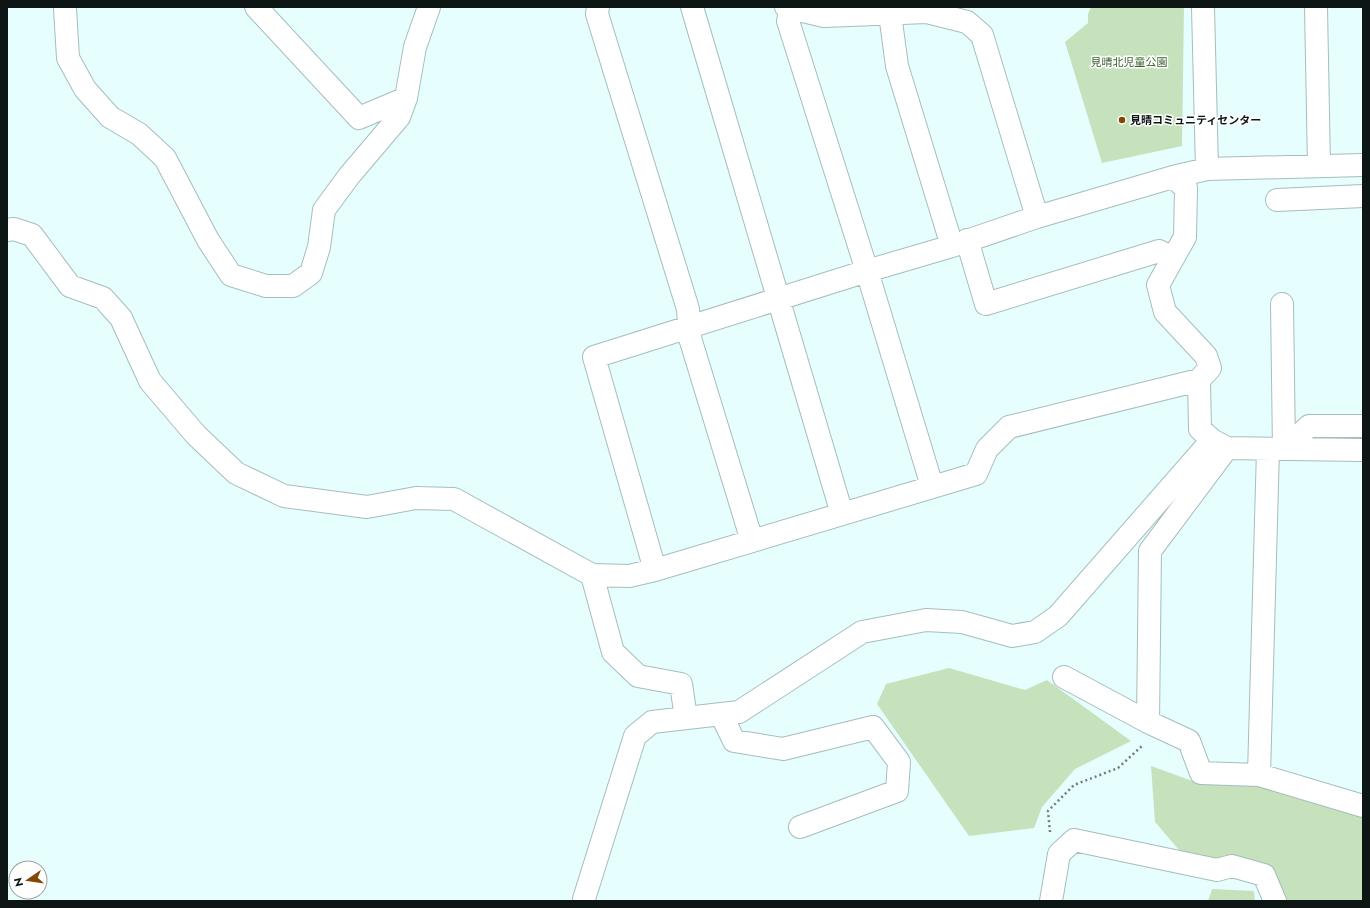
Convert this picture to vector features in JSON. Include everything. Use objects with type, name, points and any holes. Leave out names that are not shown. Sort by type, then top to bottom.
[{"type":"street","points":[[256,7],[360,118],[406,98]]},
{"type":"street","points":[[65,9],[68,58],[85,89],[110,117],[139,134],[165,158],[208,240],[231,275],[266,286],[293,286],[311,273],[319,247],[324,210],[349,176],[399,117],[406,98],[415,47],[429,7]]},
{"type":"street","points":[[598,7],[597,14],[688,309],[690,338],[752,541]]},
{"type":"street","points":[[692,7],[842,514]]},
{"type":"street","points":[[1203,7],[1207,169]]},
{"type":"street","points":[[1316,7],[1319,166]]},
{"type":"street","points":[[932,486],[867,271],[788,21],[789,8],[824,16],[927,12],[967,22],[982,35],[1037,216]]},
{"type":"street","points":[[890,14],[897,66],[960,243],[986,304],[1159,251],[1173,258]]},
{"type":"street","points":[[655,570],[594,357],[960,243],[1037,216],[1173,177],[1207,169],[1363,165]]},
{"type":"street","points":[[7,230],[14,229],[32,235],[70,286],[103,298],[121,318],[150,381],[196,434],[236,473],[284,496],[367,507],[416,498],[454,499],[592,575],[629,576],[655,570],[976,474],[987,449],[1009,426],[1199,380],[1210,368],[1206,356],[1165,312],[1158,285],[1185,237],[1186,188],[1173,177]]},
{"type":"street","points":[[1277,200],[1363,196]]},
{"type":"street","points":[[1259,776],[1282,304]]},
{"type":"street","points":[[1199,380],[1200,428],[1220,444],[1276,449],[1363,450]]},
{"type":"street","points":[[1276,449],[1310,426],[1363,426]]},
{"type":"street","points":[[584,901],[635,736],[652,722],[739,712],[862,632],[926,620],[962,622],[1012,636],[1035,632],[1058,616],[1220,444]]},
{"type":"street","points":[[1148,722],[1150,551],[1220,444]]},
{"type":"street","points":[[592,575],[613,652],[638,676],[681,684],[686,718]]},
{"type":"street","points":[[1064,677],[1148,722],[1189,741],[1201,773],[1259,776],[1363,806]]},
{"type":"street","points":[[721,714],[734,741],[783,749],[873,727],[899,762],[897,791],[800,827]]},
{"type":"street","points":[[1051,901],[1058,854],[1074,840],[1217,870],[1232,866],[1264,875],[1275,901]]},
{"type":"path","points":[[1058,854],[1049,830],[1048,811],[1074,785],[1118,768],[1144,744]]},
{"type":"green space","name":"見晴北児童公園","points":[[1091,7],[1184,7],[1182,146],[1102,163],[1065,42],[1088,23],[1088,14]]},
{"type":"green space","points":[[949,668],[1025,690],[1047,680],[1131,741],[1075,769],[1042,807],[1034,828],[969,836],[877,704],[886,684]]},
{"type":"green space","points":[[1151,766],[1198,783],[1262,786],[1363,814],[1363,901],[1285,901],[1272,868],[1218,864],[1185,857],[1155,822]]},
{"type":"green space","points":[[1212,889],[1254,891],[1255,901],[1208,901]]},
{"type":"place","name":"見晴コミュニティセンター","points":[[1122,120]]}]
